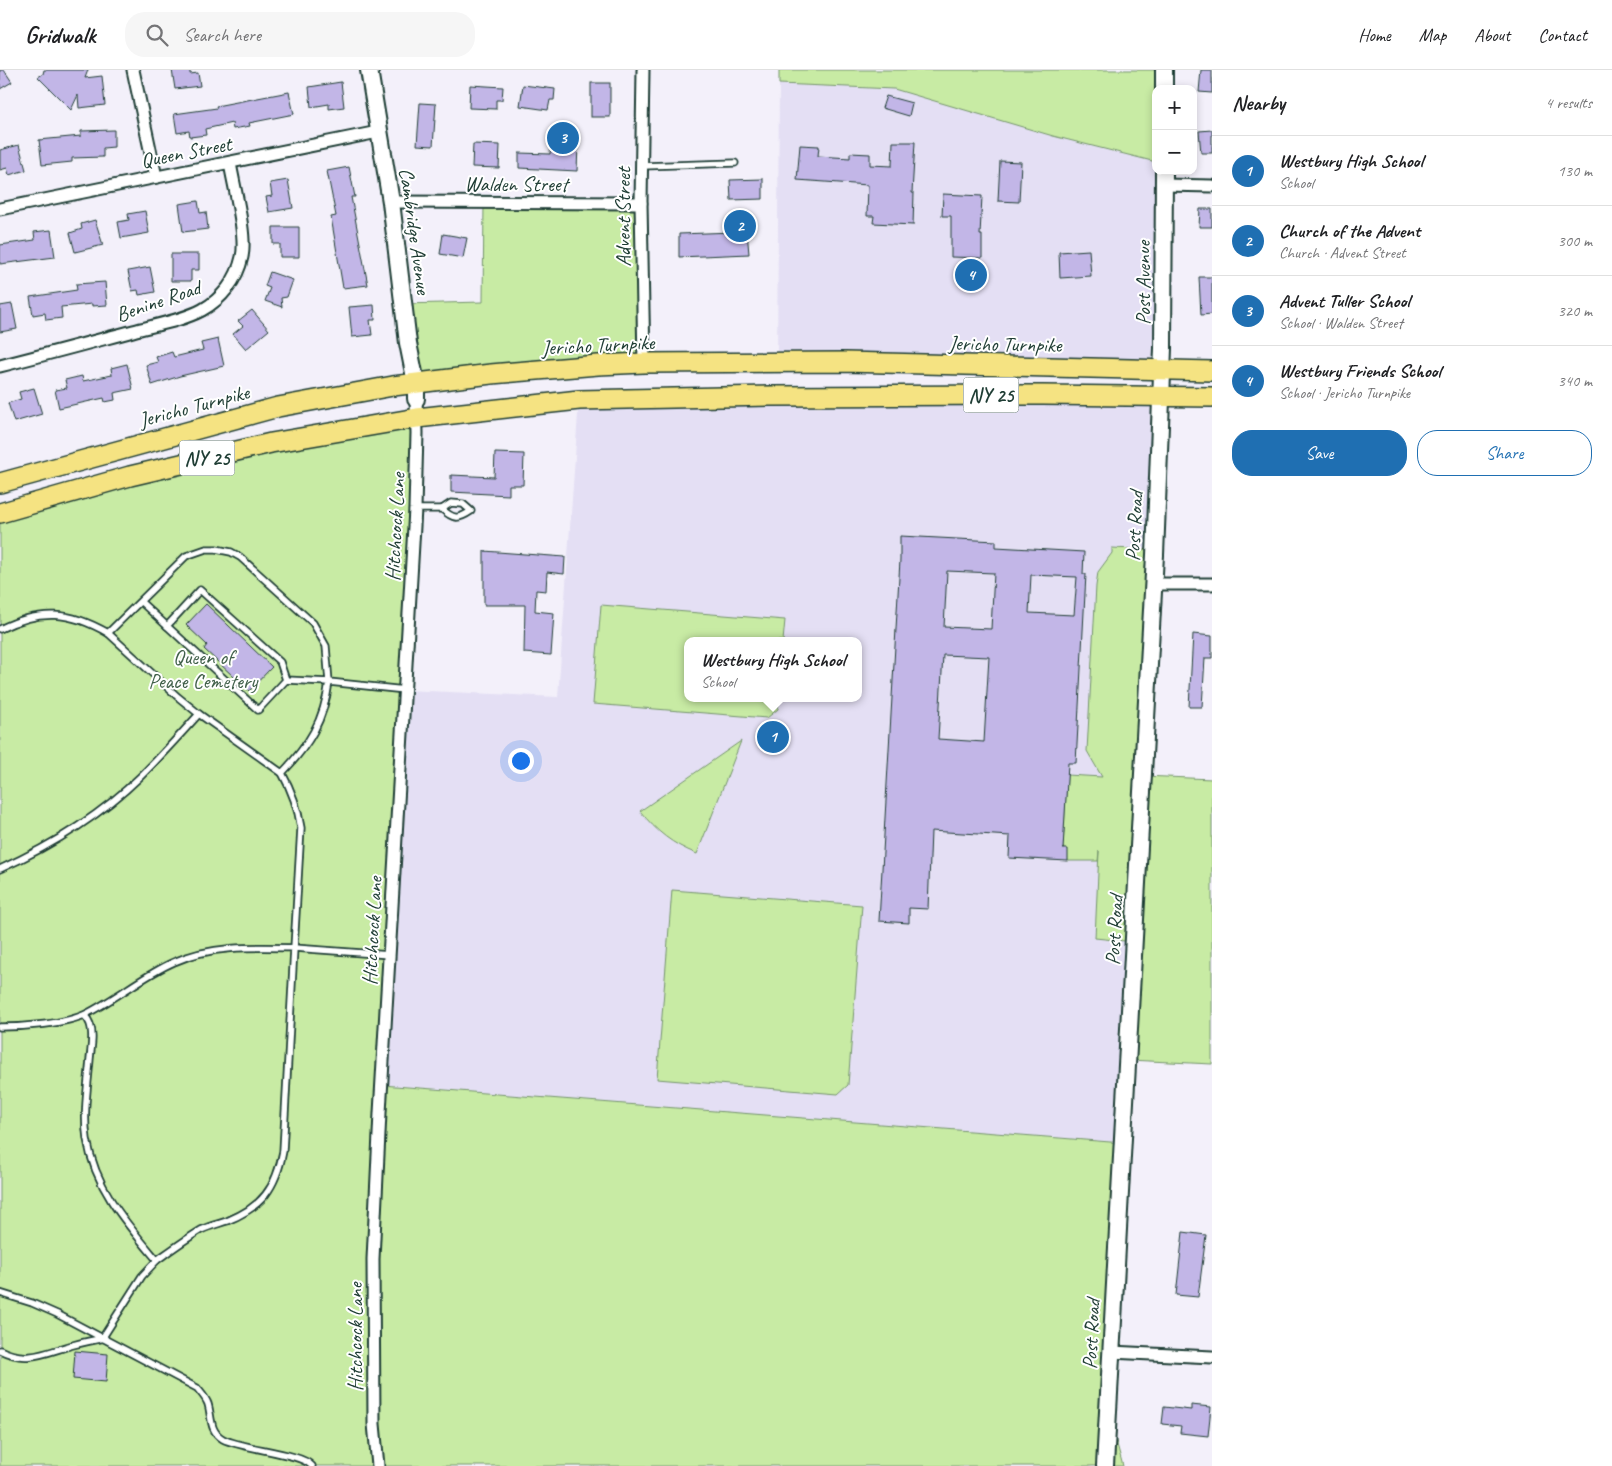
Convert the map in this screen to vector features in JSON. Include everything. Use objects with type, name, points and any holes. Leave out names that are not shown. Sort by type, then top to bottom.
[{"type":"main road","name":"Cambridge Avenue","points":[[369,70],[390,202],[408,344],[416,391]]},
{"type":"main road","points":[[1164,70],[1164,85]]},
{"type":"main road","name":"Post Avenue","points":[[1161,396],[1163,370],[1164,178]]},
{"type":"main road","name":"Jericho Turnpike","points":[[0,483],[278,407],[416,391],[559,368],[644,363],[845,362],[1212,371]]},
{"type":"main road","points":[[770,363],[770,396]]},
{"type":"main road","name":"NY 25","points":[[0,513],[130,476],[272,443],[417,418],[579,400],[770,396],[1212,397]]},
{"type":"main road","name":"Post Road","points":[[1105,1466],[1155,550],[1161,396]]},
{"type":"street","points":[[132,70],[156,177]]},
{"type":"street","name":"Advent Street","points":[[643,70],[641,203],[644,363]]},
{"type":"street","name":"Queen Street","points":[[0,208],[378,132]]},
{"type":"street","name":"Benine Road","points":[[0,366],[172,320],[201,310],[216,301],[229,288],[238,270],[244,243],[230,163]]},
{"type":"street","points":[[1164,178],[1212,186]]},
{"type":"street","name":"Walden Street","points":[[390,202],[641,203]]},
{"type":"street","name":"Hitchcock Lane","points":[[378,1466],[374,1424],[373,1259],[416,509],[416,391]]},
{"type":"street","points":[[1152,584],[1212,584]]},
{"type":"street","points":[[1111,1352],[1212,1357]]},
{"type":"lane","points":[[642,166],[735,163]]},
{"type":"lane","points":[[416,509],[442,509]]},
{"type":"lane","points":[[108,633],[186,556],[206,549],[231,552],[240,557],[313,623],[326,646],[330,682],[327,702],[319,724],[309,742],[296,760],[282,773]]},
{"type":"lane","points":[[166,626],[200,590],[280,662],[286,680]]},
{"type":"lane","points":[[141,602],[258,710],[286,680],[330,682],[405,690]]},
{"type":"lane","points":[[0,629],[17,621],[35,616],[55,616],[75,617],[108,633],[178,698],[282,773],[291,789],[301,828],[283,1151],[280,1169],[272,1186],[248,1212],[202,1229],[157,1260],[142,1276],[104,1338],[44,1354],[25,1357],[10,1355],[0,1350]]},
{"type":"lane","points":[[0,869],[87,821],[140,777],[199,714]]},
{"type":"lane","points":[[0,1027],[23,1027],[84,1014],[175,962],[209,952],[246,947],[294,948],[390,955]]},
{"type":"lane","points":[[84,1014],[90,1024],[92,1040],[86,1112],[87,1138],[92,1159],[104,1189],[119,1214],[157,1260]]},
{"type":"lane","points":[[0,1294],[32,1303],[57,1314],[196,1388],[204,1396],[208,1404],[213,1428],[224,1439],[256,1450],[299,1458],[309,1462],[312,1466]]},
{"type":"shaded area","points":[[779,84],[894,89],[1053,136],[1152,161],[1152,175],[1164,175],[1163,370],[777,363]]},
{"type":"shaded area","points":[[1161,396],[1123,1143],[381,1085],[405,690],[558,697],[579,400]]},
{"type":"green space","points":[[779,70],[1164,70],[1164,85],[1152,85],[1152,161],[1053,136],[894,89],[779,84]]},
{"type":"green space","points":[[484,203],[641,203],[644,363],[416,383],[403,304],[483,302]]},
{"type":"green space","name":"Queen of Peace Cemetery","points":[[417,418],[382,1085],[1123,1143],[1108,1412],[1123,1466],[0,1466],[0,513]]},
{"type":"green space","points":[[1112,548],[1155,550],[1143,776],[1212,779],[1212,1064],[1128,1060],[1134,942],[1095,938],[1099,851],[1098,861],[1068,861],[1063,847],[1067,775],[1102,777],[1087,751],[1096,586],[1098,572],[1112,553]]},
{"type":"green space","points":[[601,605],[785,620],[783,637],[684,637],[684,702],[779,702],[778,709],[767,718],[593,704]]},
{"type":"green space","points":[[741,741],[697,854],[666,837],[640,811]]},
{"type":"green space","points":[[672,890],[862,905],[848,1085],[838,1094],[657,1079]]},
{"type":"building","points":[[0,70],[4,70],[12,82],[0,89]]},
{"type":"building","points":[[44,70],[88,70],[85,78],[102,76],[105,105],[79,108],[78,95],[71,110],[38,77],[43,74]]},
{"type":"building","points":[[172,70],[190,70],[190,74],[198,73],[200,86],[175,89]]},
{"type":"building","points":[[1201,70],[1212,70],[1212,93],[1199,92]]},
{"type":"building","points":[[341,82],[344,107],[329,109],[329,104],[311,107],[309,87]]},
{"type":"building","points":[[591,83],[610,83],[610,117],[591,117]]},
{"type":"building","points":[[470,85],[503,87],[502,100],[496,100],[496,109],[469,108]]},
{"type":"building","points":[[523,85],[555,89],[554,100],[550,100],[548,110],[520,106]]},
{"type":"building","points":[[289,92],[294,114],[249,123],[250,126],[233,129],[232,123],[205,129],[206,135],[190,137],[189,131],[177,133],[174,114],[217,108],[216,106]]},
{"type":"building","points":[[886,96],[912,103],[909,116],[882,108]]},
{"type":"building","points":[[420,103],[436,104],[433,146],[417,145]]},
{"type":"building","points":[[114,130],[114,147],[103,148],[103,157],[72,158],[72,162],[42,165],[39,140],[81,136],[81,131]]},
{"type":"building","points":[[1212,130],[1212,153],[1201,153],[1199,131]]},
{"type":"building","points":[[893,142],[915,142],[912,193],[914,193],[913,225],[873,223],[874,216],[867,216],[868,185],[797,180],[800,145],[819,146],[818,156],[850,158],[850,153],[870,154],[870,165],[892,166]]},
{"type":"building","points":[[551,143],[578,144],[577,171],[519,168],[519,153],[550,154]]},
{"type":"building","points":[[473,144],[500,145],[499,168],[472,167]]},
{"type":"building","points":[[19,145],[26,170],[9,175],[7,168],[0,170],[0,150]]},
{"type":"building","points":[[1000,161],[1021,162],[1019,202],[998,201]]},
{"type":"building","points":[[349,167],[355,197],[351,197],[368,285],[343,288],[331,217],[336,216],[327,171]]},
{"type":"building","points":[[763,179],[763,199],[731,200],[730,180]]},
{"type":"building","points":[[288,180],[293,208],[269,212],[266,197],[272,196],[270,183]]},
{"type":"building","points":[[943,194],[982,196],[980,235],[982,235],[982,258],[951,257],[951,216],[942,216]]},
{"type":"building","points":[[198,201],[200,213],[206,212],[208,229],[183,232],[179,204]]},
{"type":"building","points":[[1200,209],[1212,209],[1212,227],[1199,227]]},
{"type":"building","points":[[145,211],[149,233],[121,238],[118,222],[129,220],[128,214]]},
{"type":"building","points":[[95,220],[103,245],[75,252],[70,233],[82,229],[81,224]]},
{"type":"building","points":[[746,220],[749,254],[679,257],[679,234],[734,232],[733,221]]},
{"type":"building","points":[[273,227],[299,227],[299,257],[280,257],[280,244],[273,244]]},
{"type":"building","points":[[51,230],[55,257],[0,264],[0,245],[35,240],[34,232]]},
{"type":"building","points":[[443,234],[467,238],[463,258],[440,254]]},
{"type":"building","points":[[1089,250],[1091,276],[1060,278],[1059,252]]},
{"type":"building","points":[[171,254],[199,254],[199,270],[191,270],[191,281],[171,281]]},
{"type":"building","points":[[150,267],[155,292],[139,295],[138,290],[132,291],[128,271]]},
{"type":"building","points":[[270,272],[293,280],[287,297],[281,298],[282,307],[265,301],[270,288],[265,286]]},
{"type":"building","points":[[1199,277],[1212,277],[1212,314],[1201,315]]},
{"type":"building","points":[[105,282],[107,305],[92,306],[92,304],[61,307],[62,318],[46,320],[45,313],[33,315],[30,297],[77,290],[76,284]]},
{"type":"building","points":[[12,304],[17,329],[0,332],[0,306]]},
{"type":"building","points":[[374,305],[375,320],[370,320],[372,335],[352,337],[349,307]]},
{"type":"building","points":[[252,310],[269,330],[246,349],[233,334],[243,326],[238,321]]},
{"type":"building","points":[[218,339],[224,366],[180,376],[152,385],[146,365],[158,362],[156,357],[172,352],[174,357],[203,350],[201,343]]},
{"type":"building","points":[[127,364],[133,389],[114,393],[115,400],[105,402],[104,398],[59,408],[55,390],[67,388],[65,380],[82,376],[83,381],[112,375],[111,368]]},
{"type":"building","points":[[34,388],[42,414],[14,422],[8,403],[21,399],[19,392]]},
{"type":"building","points":[[495,453],[524,454],[523,485],[509,485],[509,495],[451,492],[451,475],[494,477]]},
{"type":"building","points":[[900,536],[996,541],[996,547],[1084,552],[1083,574],[1086,574],[1076,763],[1068,763],[1063,849],[1068,849],[1068,861],[1009,858],[1010,836],[931,831],[928,909],[909,908],[909,923],[879,921]],"holes":[[[947,571],[994,573],[991,629],[944,627]],[[1031,575],[1077,577],[1074,615],[1029,613]],[[943,655],[989,657],[984,742],[938,739]]]},
{"type":"building","points":[[484,551],[565,557],[564,574],[547,572],[546,591],[536,590],[535,611],[554,613],[551,655],[524,653],[525,605],[484,605]]},
{"type":"building","points":[[206,604],[272,667],[249,691],[204,649],[207,645],[186,625]]},
{"type":"building","points":[[1193,634],[1212,636],[1212,658],[1205,658],[1202,707],[1189,707]]},
{"type":"building","points":[[1183,1232],[1206,1235],[1198,1297],[1176,1295]]},
{"type":"building","points":[[75,1351],[108,1354],[106,1382],[73,1379]]},
{"type":"building","points":[[1191,1405],[1211,1407],[1208,1436],[1180,1433],[1181,1426],[1162,1424],[1164,1407],[1191,1410]]},
{"type":"place","name":"Advent Tuller School","points":[[563,138]]},
{"type":"place","name":"Church of the Advent","points":[[740,226]]},
{"type":"place","name":"Westbury Friends School","points":[[971,275]]},
{"type":"place","name":"Westbury High School","points":[[773,737]]}]
